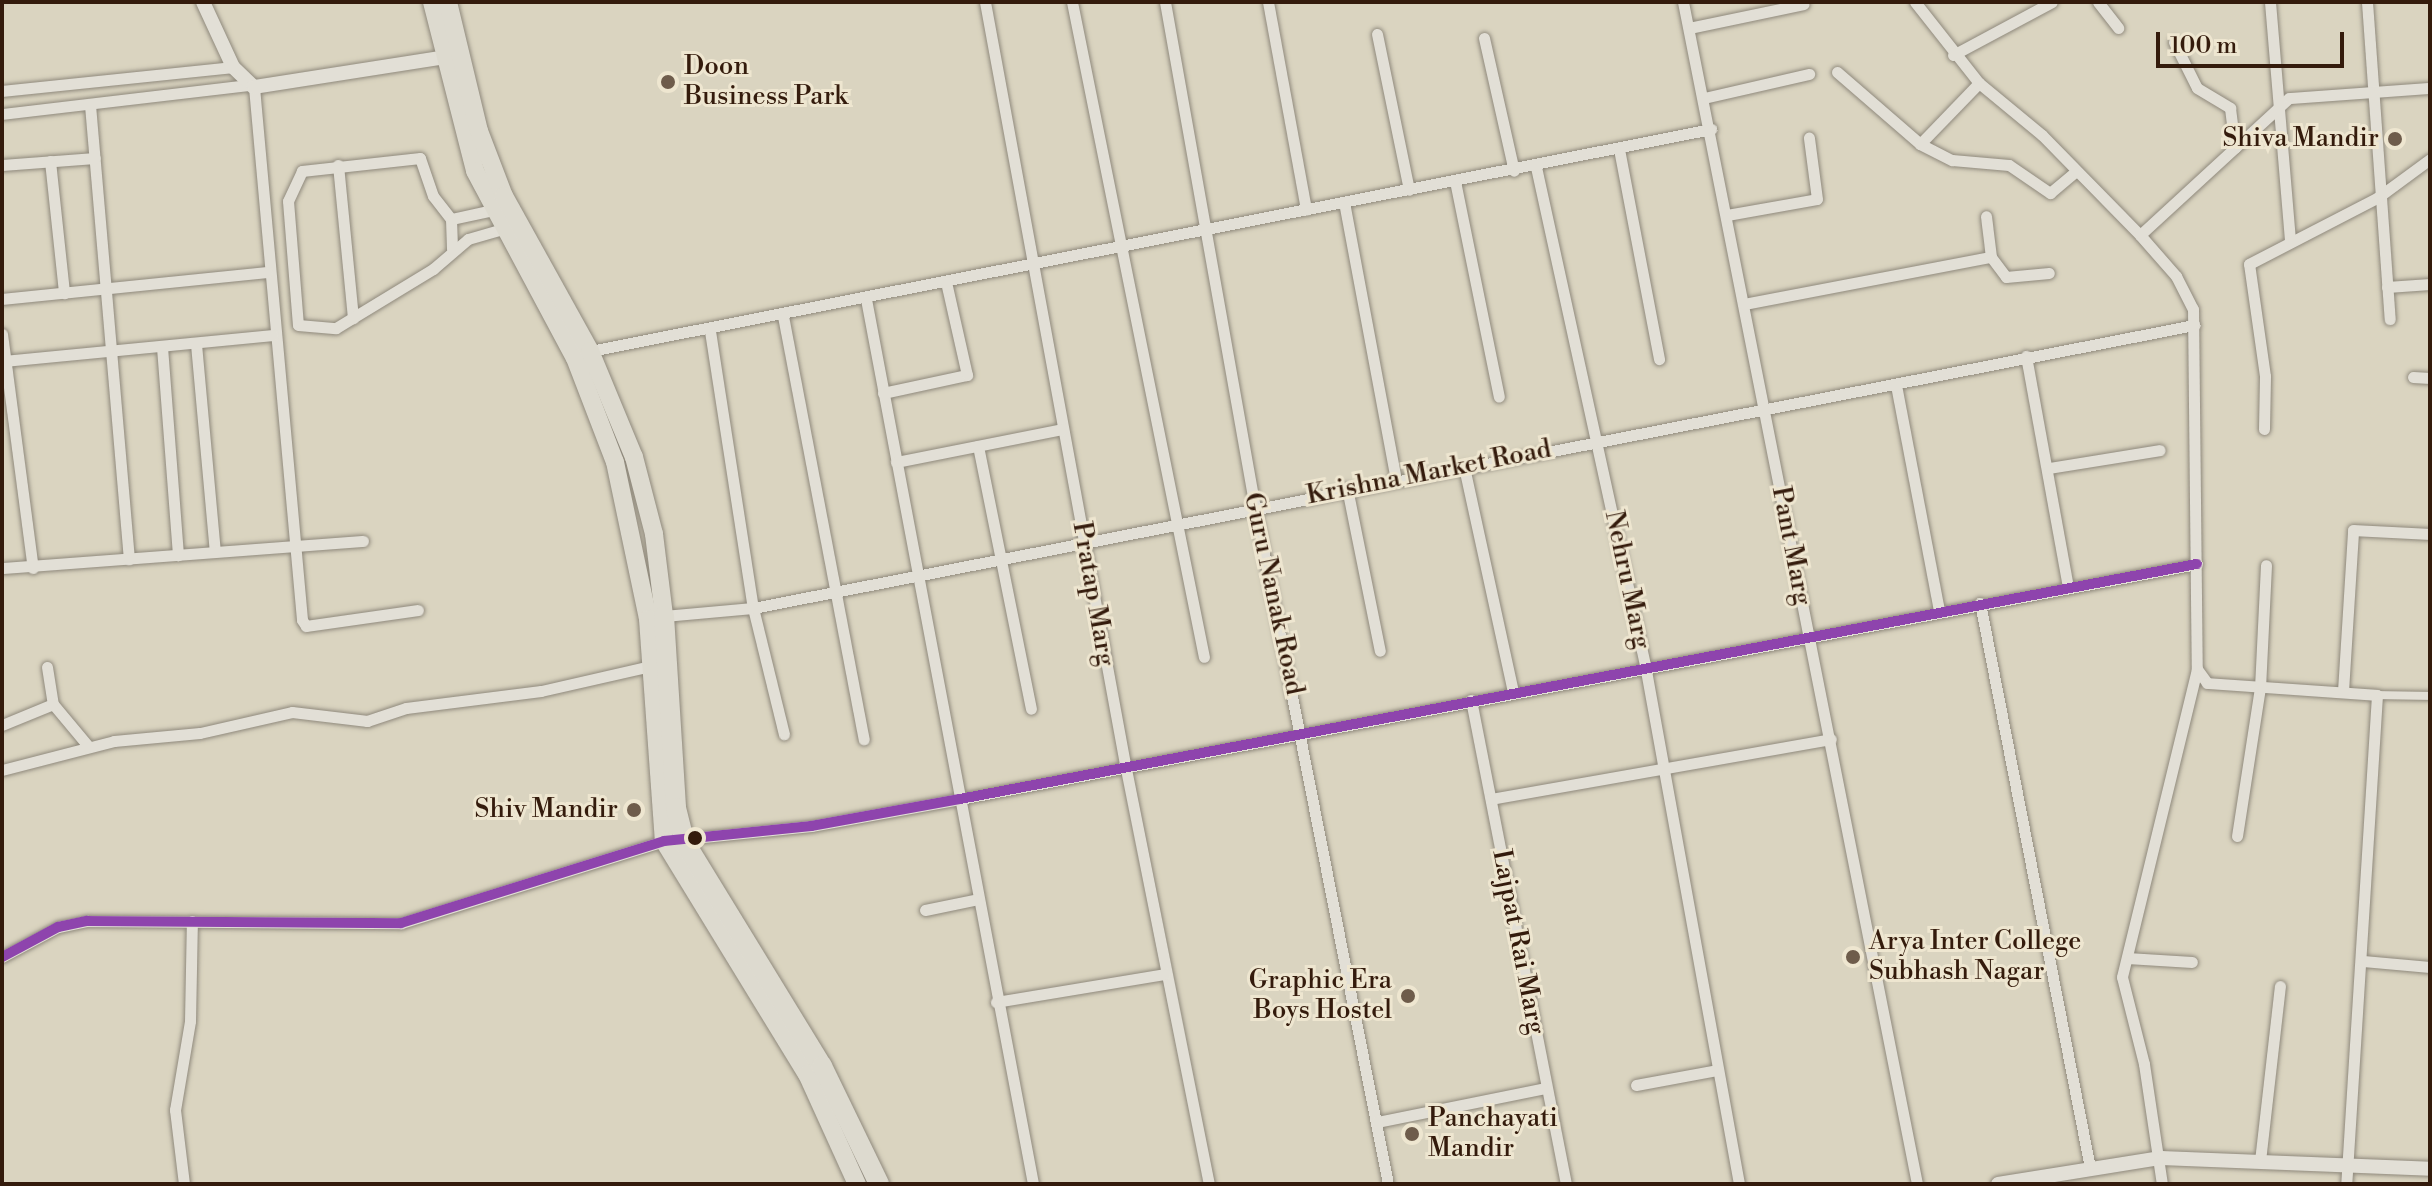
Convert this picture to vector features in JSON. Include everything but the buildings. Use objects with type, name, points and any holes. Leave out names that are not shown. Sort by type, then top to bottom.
[{"type":"highway","points":[[432,2],[504,196],[590,351],[634,457],[654,534],[664,616],[676,808],[674,841],[822,1066],[879,1184]]},
{"type":"highway","points":[[448,2],[463,136],[493,210],[575,358],[615,462],[636,539],[674,841],[807,1074],[857,1184]]},
{"type":"street","points":[[203,2],[233,67],[251,86],[273,335],[297,545],[299,612],[306,626],[418,610]]},
{"type":"street","name":"Pratap Marg","points":[[985,2],[1125,764],[1209,1184]]},
{"type":"street","points":[[1072,2],[1172,524],[1204,657]]},
{"type":"street","name":"Guru Nanak Road","points":[[1165,2],[1203,230],[1255,508],[1388,1184]]},
{"type":"street","points":[[1268,2],[1306,210]]},
{"type":"street","name":"Pant Marg","points":[[1683,2],[1711,129],[1917,1184]]},
{"type":"street","points":[[1915,2],[1953,55],[1979,83],[2076,171],[2140,235],[2183,288],[2194,325],[2197,669],[2127,958],[2122,990],[2144,1064],[2161,1158],[2162,1184]]},
{"type":"street","points":[[1953,55],[2052,2]]},
{"type":"street","points":[[2098,2],[2118,28]]},
{"type":"street","points":[[2270,2],[2290,242]]},
{"type":"street","points":[[2367,2],[2377,198],[2386,227],[2390,319]]},
{"type":"street","points":[[1689,28],[1804,4]]},
{"type":"street","points":[[1377,34],[1409,190]]},
{"type":"street","points":[[1484,38],[1514,171]]},
{"type":"street","points":[[2174,42],[2197,88],[2230,108],[2235,148]]},
{"type":"street","points":[[2,114],[251,86],[453,56]]},
{"type":"street","points":[[2,91],[233,67]]},
{"type":"street","points":[[1837,72],[1920,144],[1960,163],[2009,165],[2050,193],[2076,171]]},
{"type":"street","points":[[1704,98],[1809,74]]},
{"type":"street","points":[[1920,144],[1979,83]]},
{"type":"street","points":[[2140,235],[2289,98],[2371,88],[2430,88]]},
{"type":"street","points":[[90,105],[129,559]]},
{"type":"street","points":[[590,351],[710,331],[1034,263],[1536,167],[1711,129]]},
{"type":"street","points":[[1727,215],[1817,199],[1809,138]]},
{"type":"street","points":[[1619,149],[1659,359]]},
{"type":"street","points":[[2,165],[95,158]]},
{"type":"street","points":[[452,249],[451,219],[433,196],[420,158],[302,171],[288,201],[298,325],[336,328],[433,269],[452,249],[503,229]]},
{"type":"street","points":[[2264,429],[2265,376],[2249,264],[2377,198],[2430,159]]},
{"type":"street","points":[[50,161],[64,293]]},
{"type":"street","points":[[338,165],[353,318]]},
{"type":"street","name":"Nehru Marg","points":[[1536,167],[1645,665],[1661,772],[1739,1184]]},
{"type":"street","points":[[1455,181],[1499,397]]},
{"type":"street","points":[[1344,202],[1396,480]]},
{"type":"street","points":[[451,219],[493,210]]},
{"type":"street","points":[[1986,216],[1991,257],[2006,277],[2049,273]]},
{"type":"street","points":[[1744,304],[1991,257]]},
{"type":"street","points":[[2,299],[267,272]]},
{"type":"street","points":[[883,393],[967,375],[946,282]]},
{"type":"street","points":[[2387,287],[2430,284]]},
{"type":"street","points":[[866,299],[996,1002],[1033,1184]]},
{"type":"street","points":[[783,316],[864,739]]},
{"type":"street","name":"Krishna Market Road","points":[[664,616],[753,608],[1347,488],[1896,385],[2026,356],[2194,325]]},
{"type":"street","points":[[710,331],[753,608],[784,734]]},
{"type":"street","points":[[2,334],[33,568]]},
{"type":"street","points":[[3,355],[162,347],[273,335]]},
{"type":"street","points":[[196,344],[215,551]]},
{"type":"street","points":[[162,347],[178,555]]},
{"type":"street","points":[[2026,356],[2049,468],[2068,587]]},
{"type":"street","points":[[2413,377],[2430,378]]},
{"type":"street","points":[[1896,385],[1939,610]]},
{"type":"street","points":[[896,462],[1063,429]]},
{"type":"street","points":[[978,446],[1031,709]]},
{"type":"street","points":[[2049,468],[2160,450]]},
{"type":"street","points":[[1464,467],[1513,692]]},
{"type":"street","points":[[1347,488],[1380,651]]},
{"type":"street","points":[[2343,691],[2353,530],[2430,534]]},
{"type":"street","points":[[2,568],[363,541]]},
{"type":"street","points":[[2,957],[72,923],[401,923],[674,841],[960,799],[1125,764],[1645,665],[2197,564]]},
{"type":"street","points":[[2237,836],[2260,688],[2266,565]]},
{"type":"street","points":[[1980,603],[2090,1168]]},
{"type":"street","points":[[2,770],[89,747],[200,733],[292,712],[367,721],[406,708],[541,691],[651,666]]},
{"type":"street","points":[[47,667],[53,704],[89,747]]},
{"type":"street","points":[[2197,669],[2207,683],[2430,696]]},
{"type":"street","points":[[2346,1184],[2363,961],[2377,695]]},
{"type":"street","name":"Lajpat Rai Marg","points":[[1471,700],[1566,1184]]},
{"type":"street","points":[[2,725],[53,704]]},
{"type":"street","points":[[1491,799],[1661,772],[1831,739]]},
{"type":"street","points":[[925,910],[978,899]]},
{"type":"street","points":[[184,1184],[175,1110],[190,1021],[192,921]]},
{"type":"street","points":[[2127,958],[2192,962]]},
{"type":"street","points":[[2363,961],[2430,967]]},
{"type":"street","points":[[996,1002],[1165,974]]},
{"type":"street","points":[[2260,1161],[2280,986]]},
{"type":"street","points":[[1636,1085],[1717,1070]]},
{"type":"street","points":[[1377,1122],[1546,1088]]},
{"type":"street","points":[[1998,1184],[2161,1158],[2430,1169]]},
{"type":"transit line","points":[[2,957],[58,927],[87,921],[401,923],[664,841],[811,826],[2197,564]]},
{"type":"place","name":"Doon Business Park","points":[[668,82]]},
{"type":"place","name":"Shiva Mandir","points":[[2395,139]]},
{"type":"place","name":"Shiv Mandir","points":[[634,810]]},
{"type":"place","name":"Arya Inter College Subhash Nagar","points":[[1853,957]]},
{"type":"place","name":"Graphic Era Boys Hostel","points":[[1408,996]]},
{"type":"place","name":"Panchayati Mandir","points":[[1412,1134]]}]
